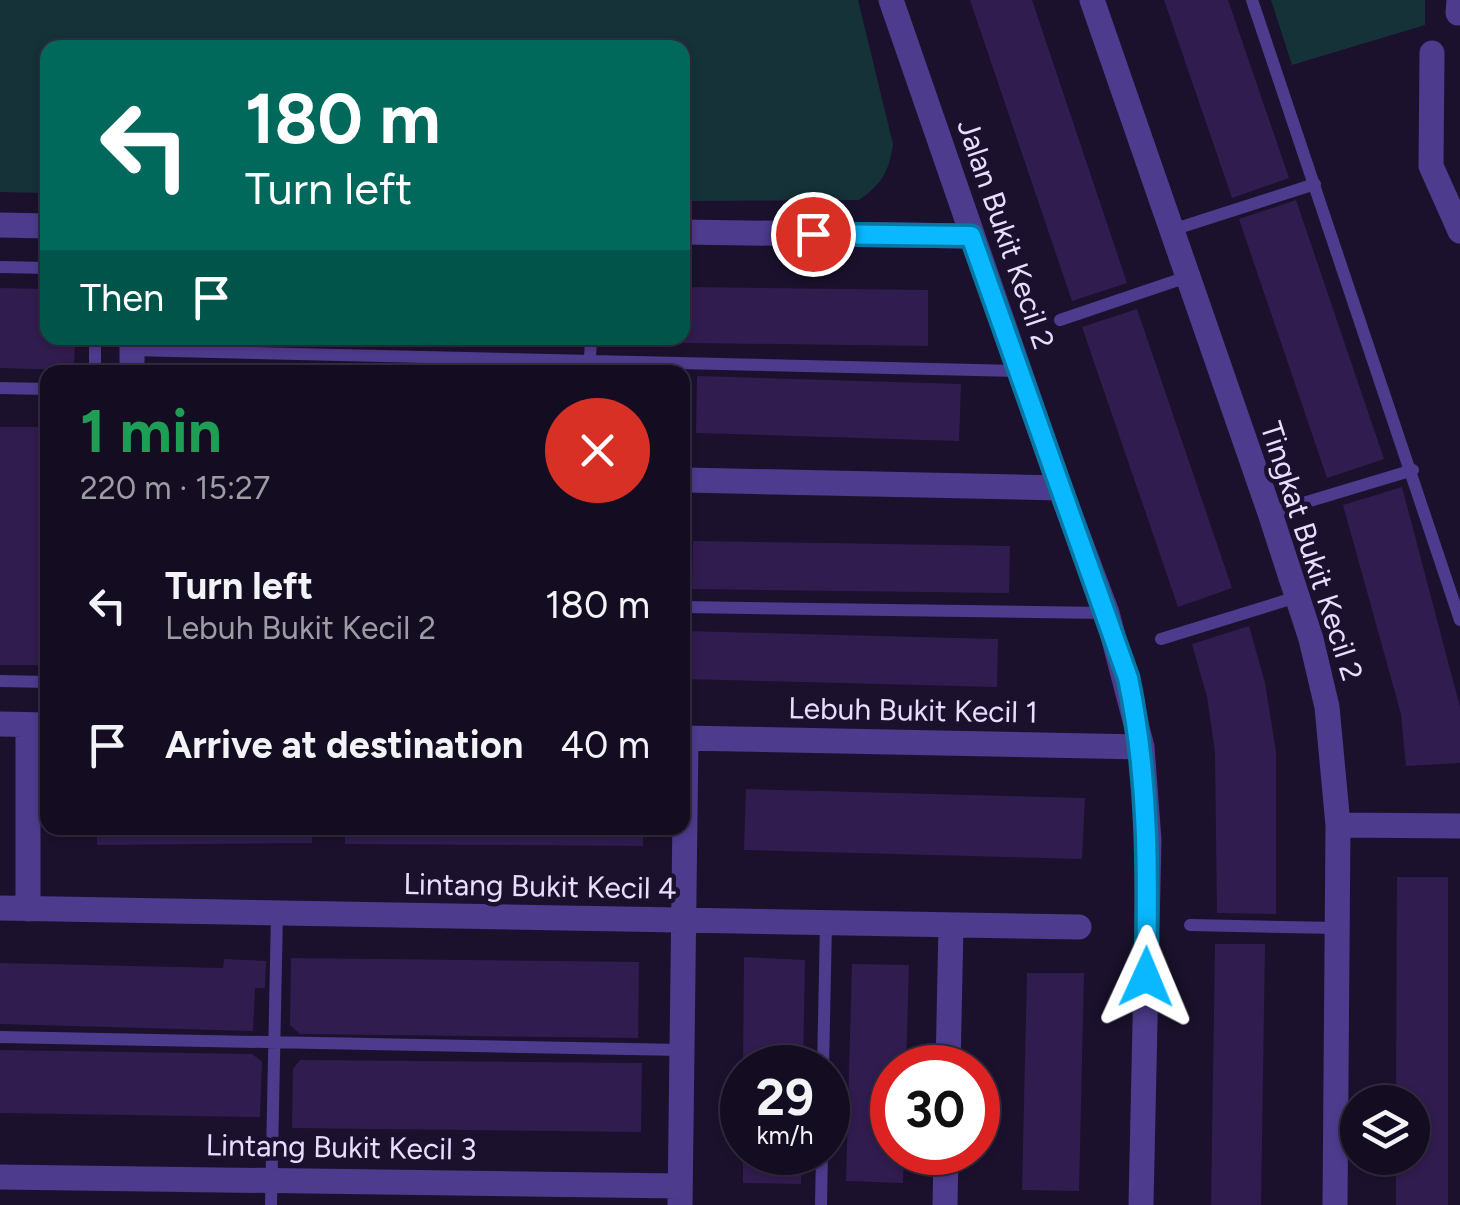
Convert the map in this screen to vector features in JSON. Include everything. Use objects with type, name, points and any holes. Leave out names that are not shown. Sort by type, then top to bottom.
[{"type":"street","name":"Jalan Bukit Kecil 2","points":[[892,0],[971,236],[1108,613],[1142,747],[1150,840],[1140,1205]]},
{"type":"street","name":"Tingkat Bukit Kecil 2","points":[[1092,0],[1270,513],[1328,707],[1338,824],[1335,1205]]},
{"type":"street","points":[[1432,53],[1431,166],[1460,231]]},
{"type":"street","points":[[0,226],[40,226]]},
{"type":"street","points":[[690,232],[971,236]]},
{"type":"street","points":[[690,480],[1060,488]]},
{"type":"street","points":[[0,724],[38,725],[28,909]]},
{"type":"street","name":"Lebuh Bukit Kecil 1","points":[[690,738],[1142,747]]},
{"type":"street","points":[[1338,824],[1460,826]]},
{"type":"street","points":[[680,1196],[684,835]]},
{"type":"street","name":"Lintang Bukit Kecil 4","points":[[0,908],[1079,927]]},
{"type":"street","points":[[948,1045],[951,925]]},
{"type":"street","points":[[944,1205],[945,1175]]},
{"type":"street","name":"Lintang Bukit Kecil 3","points":[[0,1177],[271,1178],[680,1196]]},
{"type":"lane","points":[[1252,0],[1413,470],[1460,620]]},
{"type":"lane","points":[[1172,230],[1315,184]]},
{"type":"lane","points":[[0,267],[40,268]]},
{"type":"lane","points":[[1060,320],[1187,277]]},
{"type":"lane","points":[[590,358],[591,345]]},
{"type":"lane","points":[[132,353],[590,358],[1019,371]]},
{"type":"lane","points":[[0,388],[40,389]]},
{"type":"lane","points":[[1270,513],[1413,470]]},
{"type":"lane","points":[[1161,640],[1297,597]]},
{"type":"lane","points":[[690,607],[1108,613]]},
{"type":"lane","points":[[0,682],[40,682]]},
{"type":"lane","points":[[270,1205],[277,914]]},
{"type":"lane","points":[[823,1045],[826,923]]},
{"type":"lane","points":[[1190,925],[1337,928]]},
{"type":"lane","points":[[0,1037],[682,1050]]},
{"type":"lane","points":[[821,1205],[822,1175]]},
{"type":"green space","points":[[0,0],[858,0],[893,144],[883,176],[859,200],[690,201],[690,40],[40,40],[40,193],[0,192]]},
{"type":"green space","points":[[1271,0],[1425,0],[1425,25],[1292,65]]},
{"type":"building","points":[[970,0],[1032,0],[1127,283],[1072,301]]},
{"type":"building","points":[[1164,0],[1228,0],[1289,178],[1232,198]]},
{"type":"building","points":[[1296,200],[1384,459],[1327,478],[1239,219]]},
{"type":"building","points":[[690,287],[928,290],[928,346],[690,343]]},
{"type":"building","points":[[0,288],[40,289],[40,345],[75,345],[74,365],[0,368]]},
{"type":"building","points":[[1137,309],[1232,588],[1178,607],[1082,327]]},
{"type":"building","points":[[697,376],[961,384],[959,441],[696,433]]},
{"type":"building","points":[[0,427],[40,427],[40,665],[0,665]]},
{"type":"building","points":[[1402,487],[1460,707],[1460,763],[1406,766],[1401,714],[1343,505]]},
{"type":"building","points":[[693,541],[1010,546],[1009,593],[692,589]]},
{"type":"building","points":[[1249,626],[1265,683],[1276,752],[1276,914],[1217,913],[1215,752],[1207,697],[1192,644]]},
{"type":"building","points":[[690,631],[998,639],[997,687],[690,679]]},
{"type":"building","points":[[746,789],[1085,798],[1082,859],[744,850]]},
{"type":"building","points":[[97,835],[312,835],[312,843],[97,845]]},
{"type":"building","points":[[345,835],[643,835],[643,846],[345,844]]},
{"type":"building","points":[[1397,877],[1448,877],[1448,1205],[1396,1205],[1396,1175],[1430,1175],[1430,1085],[1396,1085]]},
{"type":"building","points":[[1215,944],[1265,944],[1261,1205],[1211,1205]]},
{"type":"building","points":[[744,957],[805,960],[803,1045],[743,1045]]},
{"type":"building","points":[[291,958],[639,962],[638,1038],[300,1034],[290,1025]]},
{"type":"building","points":[[224,959],[266,961],[265,988],[255,988],[253,1031],[0,1024],[0,963],[223,968]]},
{"type":"building","points":[[852,964],[909,965],[907,1045],[870,1045],[870,1175],[903,1175],[903,1183],[846,1181],[846,1175],[850,1175]]},
{"type":"building","points":[[1027,973],[1084,973],[1079,1191],[1022,1190]]},
{"type":"building","points":[[0,1050],[252,1054],[262,1062],[260,1117],[0,1113]]},
{"type":"building","points":[[300,1060],[642,1063],[641,1132],[292,1128],[293,1069]]},
{"type":"building","points":[[743,1175],[801,1175],[801,1184],[743,1183]]},
{"type":"route","points":[[813,234],[971,236],[1128,678],[1142,747],[1150,840],[1146,977]]}]
